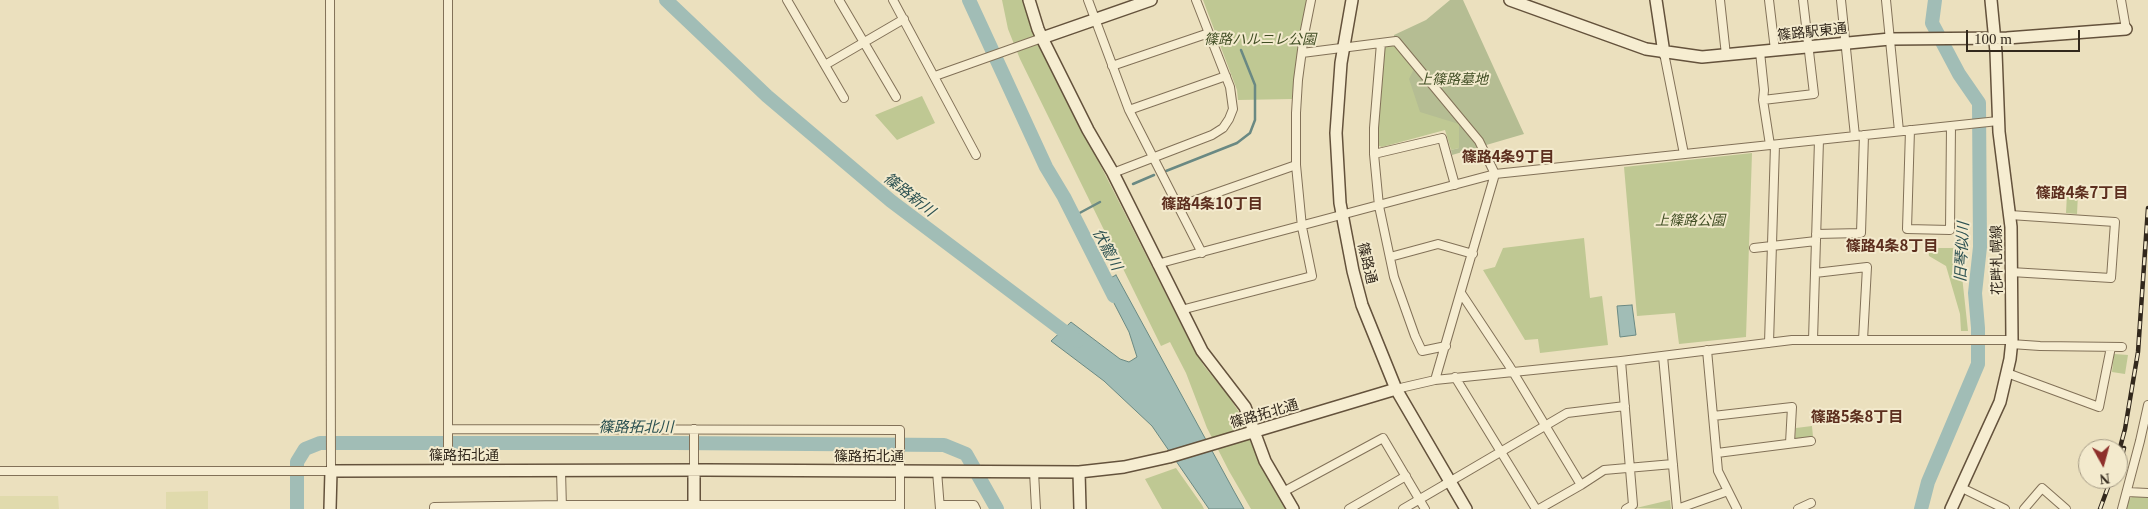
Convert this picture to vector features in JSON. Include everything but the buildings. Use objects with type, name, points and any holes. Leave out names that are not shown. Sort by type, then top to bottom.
[{"type":"street","points":[[330,0],[332,432],[330,509]]},
{"type":"street","points":[[448,0],[448,470]]},
{"type":"street","points":[[787,0],[844,98]]},
{"type":"street","points":[[839,0],[896,97]]},
{"type":"street","points":[[893,0],[976,155]]},
{"type":"street","points":[[1030,0],[1042,38],[1088,130],[1113,173],[1157,264],[1202,351],[1245,407],[1265,461],[1293,509]]},
{"type":"street","points":[[1088,0],[1129,110],[1202,252]]},
{"type":"street","points":[[935,76],[1094,20],[1138,2],[1151,0]]},
{"type":"street","points":[[1113,173],[1153,156],[1212,135],[1223,128],[1233,109],[1233,99],[1226,76],[1196,0]]},
{"type":"street","points":[[1181,310],[1312,276],[1302,227],[1296,165],[1296,113],[1302,53],[1311,0]]},
{"type":"street","name":"篠路通","points":[[1352,0],[1343,47],[1336,133],[1342,216],[1362,305],[1396,390],[1466,509]]},
{"type":"street","name":"篠路駅東通","points":[[1510,0],[1646,50],[1702,57],[1890,39],[1994,38],[2126,29]]},
{"type":"street","points":[[1656,0],[1664,53],[1684,154]]},
{"type":"street","points":[[1720,0],[1726,55]]},
{"type":"street","points":[[1769,0],[1774,50]]},
{"type":"street","points":[[1763,100],[1814,94],[1803,0]]},
{"type":"street","points":[[1841,0],[1855,136]]},
{"type":"street","points":[[1886,0],[1899,131]]},
{"type":"street","name":"花畔札幌線","points":[[1951,509],[2000,402],[2007,373],[2011,342],[2010,215],[1993,121],[1994,38],[1991,0]]},
{"type":"street","points":[[2121,0],[2126,29]]},
{"type":"street","points":[[825,66],[904,19]]},
{"type":"street","points":[[1112,66],[1209,33]]},
{"type":"street","points":[[1302,53],[1396,41],[1479,141],[1495,174],[1435,380]]},
{"type":"street","points":[[1381,43],[1375,99],[1374,154],[1379,206],[1394,277],[1422,351],[1446,346]]},
{"type":"street","points":[[1760,52],[1763,100],[1773,145],[1769,343]]},
{"type":"street","points":[[1129,110],[1226,76]]},
{"type":"street","points":[[1157,264],[1302,227],[1495,174],[1993,121]]},
{"type":"street","points":[[1910,130],[1907,229],[1950,230],[1952,126]]},
{"type":"street","points":[[1754,248],[1861,232],[1864,135]]},
{"type":"street","points":[[1374,154],[1442,138],[1455,185]]},
{"type":"street","points":[[1813,340],[1819,140]]},
{"type":"street","points":[[1179,206],[1296,165]]},
{"type":"street","points":[[2010,215],[2115,222],[2110,278],[2011,272]]},
{"type":"street","points":[[1390,257],[1438,244],[1473,254]]},
{"type":"street","points":[[1815,274],[1867,267],[1863,340]]},
{"type":"street","points":[[1461,293],[1510,367],[1581,485]]},
{"type":"street","points":[[1396,390],[1455,377],[1621,361],[1769,343],[1813,340],[1988,340],[2040,346],[2122,346]]},
{"type":"street","points":[[2007,373],[2099,407],[2111,347]]},
{"type":"street","points":[[1706,350],[1718,470],[1737,509]]},
{"type":"street","points":[[1663,356],[1677,509],[1728,491]]},
{"type":"street","points":[[1621,361],[1633,505],[1626,509]]},
{"type":"street","points":[[1455,377],[1537,509],[1604,470],[1673,464]]},
{"type":"street","name":"篠路拓北通","points":[[331,471],[1080,472],[1169,457],[1396,390]]},
{"type":"street","points":[[2122,509],[2144,441],[2148,405]]},
{"type":"street","points":[[1402,509],[1567,412],[1625,406]]},
{"type":"street","points":[[1713,416],[1792,406],[1790,443]]},
{"type":"street","points":[[434,509],[434,506],[477,508],[900,507],[900,430],[448,431]]},
{"type":"street","points":[[694,431],[694,507]]},
{"type":"street","points":[[1283,492],[1383,438],[1425,509]]},
{"type":"street","points":[[1717,453],[1811,441]]},
{"type":"street","points":[[562,470],[562,507]]},
{"type":"street","points":[[0,471],[331,471]]},
{"type":"street","points":[[937,472],[940,507],[974,505],[976,509]]},
{"type":"street","points":[[1034,472],[1036,509]]},
{"type":"street","points":[[1080,472],[1080,509]]},
{"type":"street","points":[[1350,509],[1406,476]]},
{"type":"street","points":[[1962,488],[2005,509]]},
{"type":"street","points":[[2024,509],[2042,488],[2066,509]]},
{"type":"street","points":[[2127,492],[2148,493]]},
{"type":"street","points":[[1798,509],[1811,503]]},
{"type":"shaded area","points":[[208,491],[208,509],[166,509],[166,492]]},
{"type":"shaded area","points":[[0,496],[58,496],[59,509],[0,509]]},
{"type":"green space","points":[[1002,0],[1024,0],[1030,25],[1187,336],[1204,366],[1228,395],[1240,414],[1252,445],[1272,486],[1286,509],[1251,509],[1229,471],[1207,428],[1186,373],[1170,342],[1161,346],[1020,59],[1008,29]]},
{"type":"green space","name":"篠路ハルニレ公園","points":[[1203,0],[1308,0],[1299,36],[1292,99],[1238,100],[1237,90]]},
{"type":"green space","name":"上篠路墓地","points":[[1450,0],[1463,0],[1524,134],[1452,155],[1451,150],[1459,148],[1459,124],[1420,112],[1409,79],[1414,69],[1395,46],[1394,35],[1426,20]]},
{"type":"green space","points":[[1387,46],[1395,46],[1459,124],[1459,148],[1451,150],[1445,130],[1382,147],[1379,146],[1379,108],[1384,49]]},
{"type":"green space","points":[[922,96],[935,123],[897,140],[875,115]]},
{"type":"green space","name":"上篠路公園","points":[[1752,153],[1746,337],[1679,344],[1675,313],[1637,316],[1624,167]]},
{"type":"green space","points":[[2067,194],[2078,194],[2077,214],[2066,213]]},
{"type":"green space","points":[[1584,238],[1590,298],[1602,296],[1608,345],[1540,353],[1538,339],[1525,340],[1483,270],[1495,267],[1503,248]]},
{"type":"green space","points":[[1928,248],[1962,248],[1961,267],[1968,331],[1961,331],[1960,314],[1946,266],[1929,256]]},
{"type":"green space","points":[[2114,354],[2128,355],[2125,374],[2112,372]]},
{"type":"green space","points":[[1812,426],[1813,437],[1795,439],[1796,428]]},
{"type":"green space","points":[[1176,468],[1204,509],[1162,509],[1145,479]]},
{"type":"green space","points":[[2132,497],[2148,497],[2148,509],[2126,509],[2129,499]]},
{"type":"green space","points":[[1670,500],[1671,509],[1635,508],[1636,508]]},
{"type":"water","points":[[1116,275],[1244,509],[1209,509],[1152,426],[1104,381],[1051,341],[1071,322],[1120,359],[1129,362],[1137,357],[1129,332],[1103,282]]},
{"type":"water","points":[[1632,305],[1636,335],[1620,337],[1617,306]]},
{"type":"waterway","name":"篠路新川","points":[[666,0],[767,96],[891,201],[1077,341]]},
{"type":"waterway","name":"伏籠川","points":[[969,0],[1046,167],[1064,197],[1114,296]]},
{"type":"waterway","name":"旧琴似川","points":[[1921,509],[1928,482],[1978,364],[1978,328],[1975,293],[1980,247],[1979,103],[1959,74],[1932,23],[1935,0]]},
{"type":"waterway","points":[[1166,171],[1237,143],[1250,133],[1255,120],[1255,85],[1241,50]]},
{"type":"waterway","points":[[1133,184],[1154,175]]},
{"type":"waterway","points":[[1074,216],[1100,202]]},
{"type":"waterway","name":"篠路拓北川","points":[[297,509],[297,462],[305,449],[320,443],[944,445],[966,454],[997,509]]},
{"type":"railway","points":[[2122,439],[2138,352],[2148,208]]},
{"type":"railway","points":[[2100,509],[2107,489]]},
{"type":"district","name":"篠路4条9丁目","points":[[1508,156]]},
{"type":"district","name":"篠路4条7丁目","points":[[2082,192]]},
{"type":"district","name":"篠路4条10丁目","points":[[1212,203]]},
{"type":"district","name":"篠路4条8丁目","points":[[1892,245]]},
{"type":"district","name":"篠路5条8丁目","points":[[1857,416]]}]
